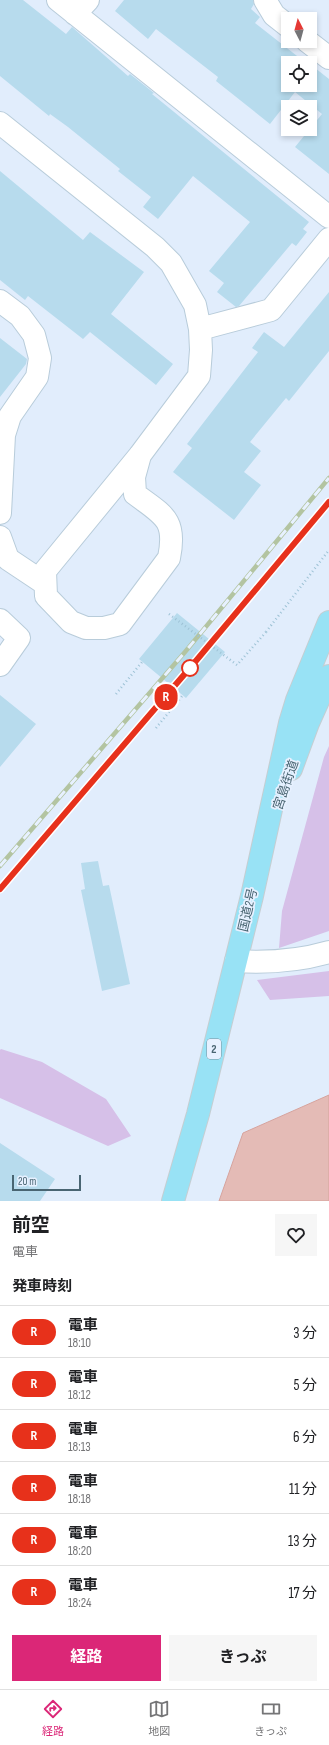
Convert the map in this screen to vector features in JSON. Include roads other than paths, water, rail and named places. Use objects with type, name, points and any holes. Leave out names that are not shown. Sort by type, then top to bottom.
[{"type":"highway","name":"国道2号","points":[[173,1201],[198,1114],[252,896],[290,724],[299,695],[329,622]]},
{"type":"highway","name":"宮島街道","points":[[252,896],[286,780],[308,723],[329,676]]},
{"type":"street","points":[[58,0],[82,7],[329,217]]},
{"type":"street","points":[[265,0],[274,16],[281,21]]},
{"type":"street","points":[[316,48],[329,58]]},
{"type":"street","points":[[0,123],[155,247],[171,264],[184,283],[195,305],[200,330],[201,350],[199,376],[140,455],[45,571],[44,583],[46,596],[71,622],[86,628],[104,628],[120,624],[169,558],[172,545],[171,531],[165,517],[135,494],[134,477],[140,455]]},
{"type":"street","points":[[200,330],[271,310],[329,239]]},
{"type":"street","points":[[0,300],[20,316],[34,335],[40,358],[37,378],[10,416],[4,435],[0,513]]},
{"type":"street","points":[[98,507],[115,499],[135,494]]},
{"type":"street","points":[[1,547],[8,559],[44,583]]},
{"type":"street","points":[[0,620],[19,638],[0,665]]},
{"type":"street","points":[[236,961],[266,963],[312,957],[329,952]]},
{"type":"railway","points":[[0,866],[185,652],[329,478]]},
{"type":"railway","points":[[0,889],[195,662],[329,502]]},
{"type":"train","name":"R","points":[[0,889],[195,662],[329,502]]}]
